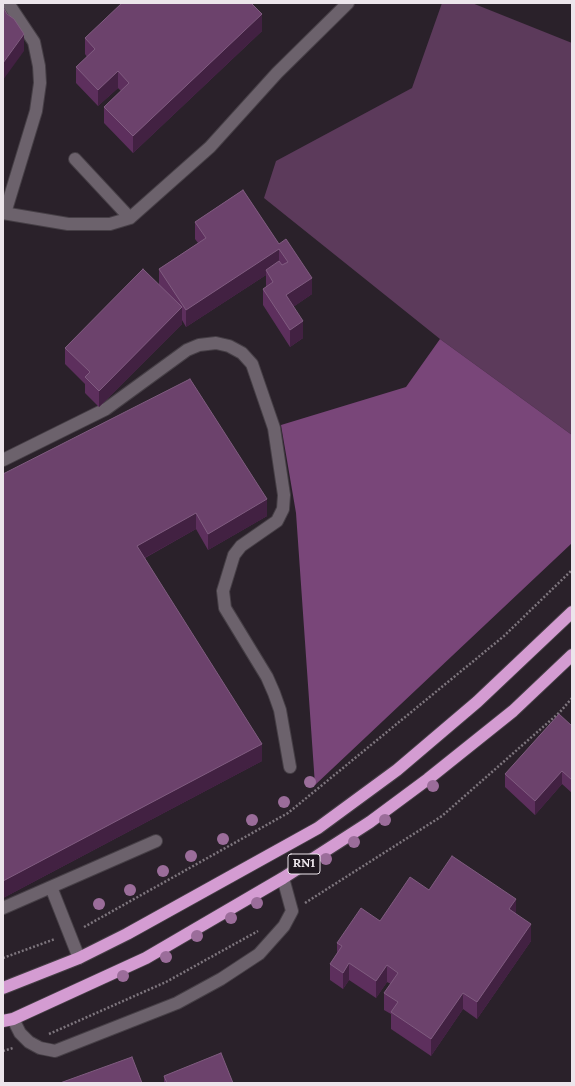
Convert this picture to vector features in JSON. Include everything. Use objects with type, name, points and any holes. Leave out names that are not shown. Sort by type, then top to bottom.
[{"type":"highway","name":"RN1","points":[[3,988],[79,958],[134,930],[318,828],[397,770],[477,702],[572,612]]},
{"type":"highway","name":"RN1","points":[[8,1020],[146,958],[283,878],[370,822],[428,779],[513,711],[572,655]]},
{"type":"street","points":[[8,3],[34,42],[39,66],[40,83],[36,112],[4,213],[68,224],[110,224],[130,218],[210,147],[277,73],[348,3]]},
{"type":"street","points":[[75,159],[130,218]]},
{"type":"street","points":[[3,460],[106,409],[187,350],[199,344],[216,343],[229,346],[242,353],[252,364],[274,428],[284,495],[283,509],[277,522],[241,546],[234,555],[223,591],[225,608],[267,677],[274,693],[280,710],[290,767]]},
{"type":"street","points":[[3,908],[156,841]]},
{"type":"street","points":[[8,1020],[29,1042],[40,1048],[55,1051],[178,1003],[221,979],[259,954],[284,926],[292,912],[283,878]]},
{"type":"street","points":[[51,887],[79,958]]},
{"type":"path","points":[[3,958],[70,934],[288,813],[504,636],[572,570]]},
{"type":"shaded area","points":[[442,3],[472,3],[572,43],[572,435],[440,339],[264,198],[276,161],[412,88]]},
{"type":"shaded area","points":[[440,339],[572,435],[572,543],[315,785],[296,513],[281,425],[406,387]]},
{"type":"building","points":[[122,3],[251,3],[262,14],[133,136],[104,107],[129,83],[118,71],[98,90],[76,67],[95,49],[85,38]]},
{"type":"building","points":[[3,7],[7,14],[14,19],[24,34],[3,63]]},
{"type":"building","points":[[243,190],[279,244],[286,239],[312,278],[286,295],[303,321],[290,330],[263,289],[273,282],[266,270],[279,261],[282,265],[288,262],[279,249],[186,310],[159,269],[206,238],[195,222]]},
{"type":"building","points":[[143,269],[182,307],[99,391],[85,377],[90,372],[65,348]]},
{"type":"building","points":[[190,379],[267,499],[208,534],[196,513],[137,546],[262,744],[3,881],[3,474]]},
{"type":"building","points":[[559,714],[572,726],[572,780],[562,771],[535,801],[505,774]]},
{"type":"building","points":[[452,856],[516,899],[509,909],[531,924],[477,1002],[463,993],[431,1039],[391,1012],[398,1002],[384,993],[398,973],[387,965],[376,981],[349,963],[343,973],[330,964],[342,946],[337,943],[361,908],[380,921],[410,877],[429,890]]},
{"type":"building","points":[[221,1053],[233,1083],[167,1083],[164,1076]]},
{"type":"building","points":[[132,1057],[142,1083],[60,1083]]}]
